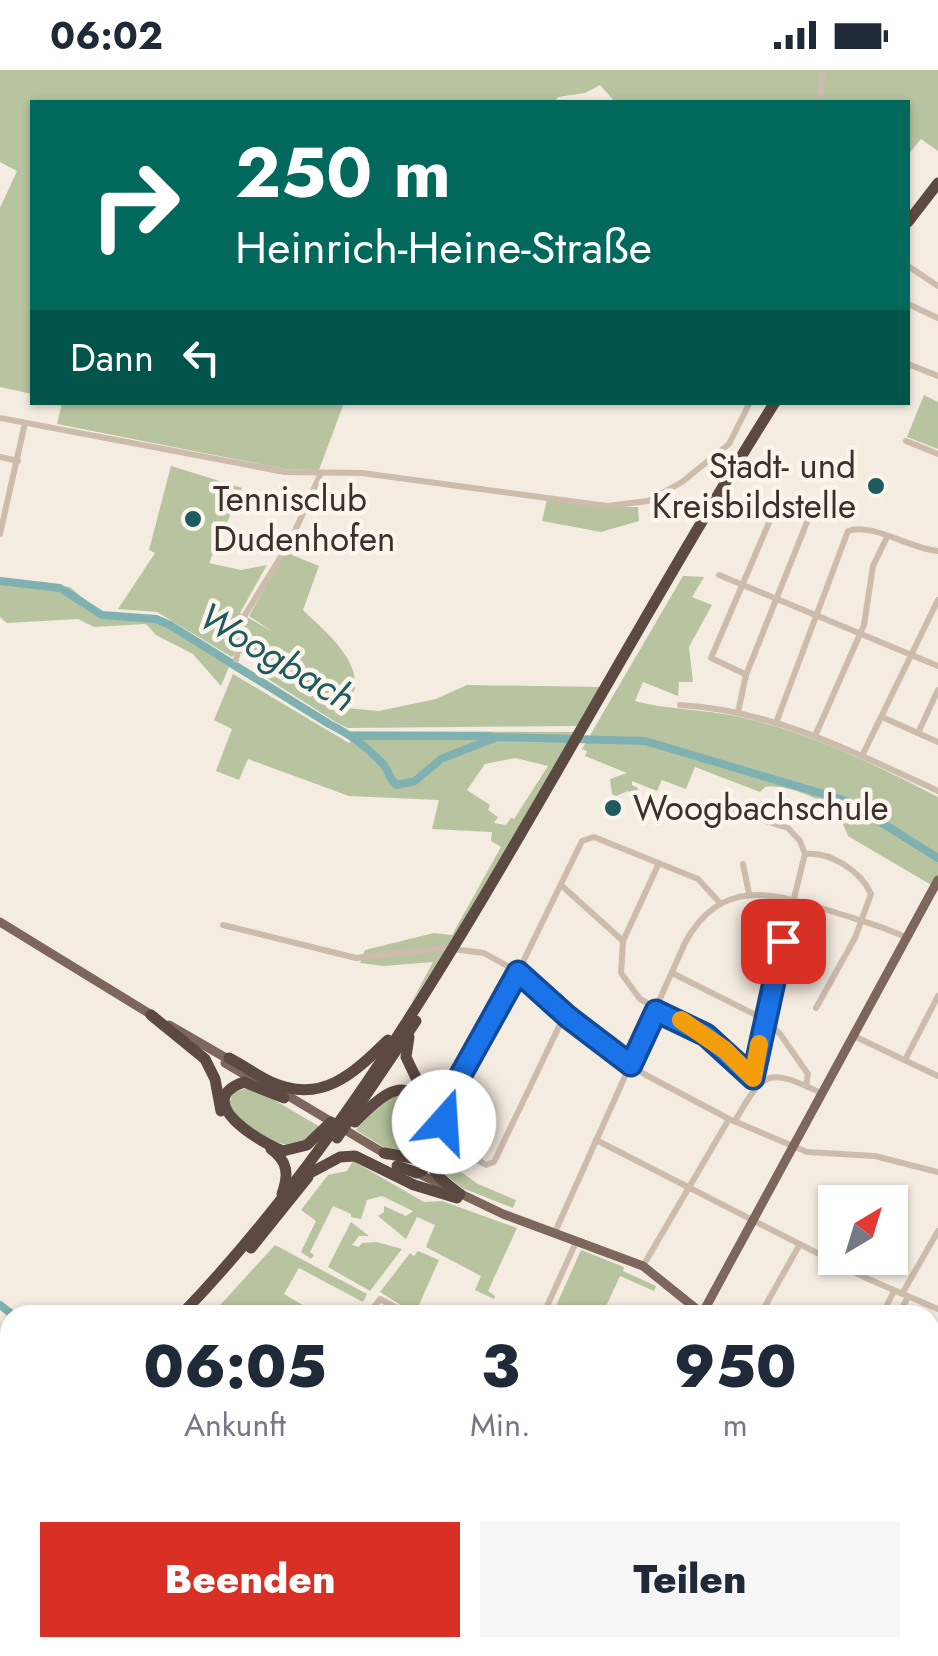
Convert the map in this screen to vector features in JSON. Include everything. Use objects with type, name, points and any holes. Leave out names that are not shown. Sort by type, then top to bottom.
[{"type":"highway","points":[[910,208],[938,172]]},
{"type":"highway","points":[[910,219],[938,183]]},
{"type":"highway","points":[[684,560],[774,405]]},
{"type":"highway","points":[[200,1305],[334,1142],[408,1027],[674,576],[782,405]]},
{"type":"highway","points":[[151,1015],[187,1038],[210,1066],[218,1103],[228,1121],[272,1149],[285,1164],[287,1176],[280,1200]]},
{"type":"highway","points":[[230,1062],[273,1083],[314,1088],[357,1071],[408,1027]]},
{"type":"highway","points":[[190,1305],[280,1200],[408,1027]]},
{"type":"highway","points":[[408,1027],[406,1057],[428,1106],[429,1159],[439,1178],[458,1196]]},
{"type":"highway","points":[[230,1062],[248,1072]]},
{"type":"highway","points":[[217,1086],[230,1062]]},
{"type":"highway","points":[[284,1098],[244,1082],[232,1088],[225,1104],[236,1124],[278,1150],[289,1152],[315,1139],[362,1090]]},
{"type":"highway","points":[[334,1142],[387,1094],[410,1090],[425,1107],[424,1148],[412,1158],[384,1153]]},
{"type":"highway","points":[[312,1172],[340,1157],[355,1156],[414,1185],[458,1196]]},
{"type":"highway","points":[[397,1166],[417,1173],[429,1159]]},
{"type":"main road","points":[[708,1305],[937,884]]},
{"type":"main road","points":[[0,922],[151,1015]]},
{"type":"main road","points":[[187,1038],[319,1117]]},
{"type":"main road","points":[[248,1072],[397,1166],[502,1214],[644,1266],[692,1305]]},
{"type":"main road","points":[[356,1139],[458,1196]]},
{"type":"street","points":[[820,100],[823,70]]},
{"type":"street","points":[[910,267],[938,286]]},
{"type":"street","points":[[910,305],[938,318]]},
{"type":"street","points":[[910,365],[938,376]]},
{"type":"street","points":[[0,418],[286,472],[362,473],[607,506],[648,501],[682,482],[729,444],[748,405]]},
{"type":"street","points":[[0,534],[4,497],[18,461],[26,423]]},
{"type":"street","points":[[906,441],[938,454]]},
{"type":"street","points":[[0,457],[18,461]]},
{"type":"street","points":[[236,660],[245,615],[291,540],[321,473]]},
{"type":"street","points":[[746,674],[711,658],[780,497]]},
{"type":"street","points":[[738,712],[746,674],[813,507]]},
{"type":"street","points":[[776,724],[850,530],[863,529],[938,550]]},
{"type":"street","points":[[815,736],[867,616],[874,566],[886,537]]},
{"type":"street","points":[[718,575],[938,666]]},
{"type":"street","points":[[862,756],[938,600]]},
{"type":"street","points":[[918,733],[938,690]]},
{"type":"street","points":[[680,705],[738,712],[815,736],[938,791]]},
{"type":"street","points":[[882,717],[938,742]]},
{"type":"street","points":[[644,1266],[756,1081],[764,1020],[806,854],[788,828],[708,803]]},
{"type":"street","points":[[565,1014],[494,1162],[489,1165],[453,1145],[444,1122],[444,1105],[518,972],[582,842],[589,838],[602,840],[698,879],[720,903]]},
{"type":"street","points":[[806,854],[833,858],[868,886],[870,898],[828,992],[816,1008]]},
{"type":"street","points":[[659,862],[623,942],[619,966],[624,980],[634,994],[656,1011],[706,1035],[756,1081]]},
{"type":"street","points":[[744,864],[749,894]]},
{"type":"street","points":[[561,885],[623,942]]},
{"type":"street","points":[[555,1232],[695,926],[720,903],[749,894],[772,894],[907,938]]},
{"type":"street","points":[[222,925],[356,958],[436,949],[484,953],[518,972],[565,1014],[673,1092],[816,1154],[875,1156],[938,1172]]},
{"type":"street","points":[[672,973],[764,1020],[780,1034],[808,1074],[806,1086]]},
{"type":"street","points":[[906,1060],[935,1010],[938,996]]},
{"type":"street","points":[[854,1036],[938,1076]]},
{"type":"street","points":[[756,1081],[788,1077],[822,1094]]},
{"type":"street","points":[[596,1140],[928,1305]]},
{"type":"street","points":[[887,1305],[901,1294],[938,1231]]},
{"type":"street","points":[[547,1305],[577,1239]]},
{"type":"street","points":[[766,1305],[800,1244]]},
{"type":"street","points":[[901,1294],[901,1305]]},
{"type":"green space","points":[[0,70],[938,70],[938,151],[921,139],[910,153],[910,100],[613,100],[600,85],[556,100],[30,100],[30,394],[0,387],[0,208],[17,171],[0,162]]},
{"type":"green space","points":[[924,395],[938,402],[938,449],[907,437]]},
{"type":"green space","points":[[62,405],[343,405],[319,470],[285,469],[57,424]]},
{"type":"green space","points":[[171,466],[242,488],[209,563],[241,570],[267,565],[240,613],[273,632],[249,616],[285,552],[319,566],[303,610],[337,643],[350,664],[355,685],[346,708],[379,711],[436,699],[467,685],[601,687],[579,726],[348,728],[254,670],[257,663],[237,651],[232,657],[157,612],[118,609],[155,553],[149,550]]},
{"type":"green space","points":[[547,499],[638,507],[639,521],[601,532],[542,521]]},
{"type":"green space","points":[[683,576],[704,577],[692,597],[712,605],[689,647],[693,682],[679,682],[678,696],[643,682],[635,701],[735,716],[788,730],[864,760],[938,797],[938,889],[848,836],[838,811],[793,790],[765,787],[760,792],[695,767],[686,789],[662,780],[657,791],[632,781],[638,788],[636,794],[612,794],[610,779],[627,773],[585,756],[587,751],[582,749]]},
{"type":"green space","points":[[0,578],[70,587],[102,614],[155,615],[344,731],[575,732],[410,1005],[433,962],[384,966],[360,963],[365,950],[434,933],[452,935],[501,847],[491,841],[492,832],[432,829],[439,800],[349,796],[248,759],[239,780],[216,771],[232,729],[214,720],[233,674],[349,743],[351,740],[229,667],[221,686],[193,654],[156,635],[146,624],[94,627],[78,619],[7,623],[0,617]],"holes":[[[515,758],[548,766],[514,819],[506,825],[494,823],[498,817],[488,810],[490,805],[467,790],[485,764]]]},
{"type":"green space","points":[[418,1069],[441,1112],[445,1135],[443,1159],[478,1184],[516,1200],[513,1208],[462,1188],[435,1162],[433,1106]]},
{"type":"green space","points":[[252,1087],[322,1128],[298,1146],[258,1134],[229,1104],[233,1092]]},
{"type":"green space","points":[[405,1092],[422,1104],[424,1142],[416,1153],[390,1151],[356,1130],[384,1099]]},
{"type":"green space","points":[[353,1161],[424,1202],[442,1201],[517,1228],[488,1291],[494,1299],[475,1290],[481,1276],[426,1247],[435,1225],[417,1217],[406,1239],[378,1216],[384,1212],[384,1206],[406,1216],[413,1211],[382,1196],[367,1200],[361,1219],[333,1206],[310,1252],[314,1255],[311,1259],[301,1252],[316,1221],[301,1210],[328,1175],[347,1171]]},
{"type":"green space","points":[[351,1222],[369,1236],[359,1236],[352,1245],[377,1242],[402,1249],[370,1291],[328,1267]]},
{"type":"green space","points":[[275,1245],[367,1294],[363,1302],[299,1268],[284,1294],[303,1305],[220,1305]]},
{"type":"green space","points":[[581,1250],[624,1267],[623,1271],[656,1286],[654,1291],[620,1276],[607,1305],[556,1305]]},
{"type":"green space","points":[[418,1251],[439,1260],[419,1305],[401,1305],[380,1292],[410,1253],[414,1256]]},
{"type":"waterway","name":"Woogbach","points":[[0,581],[60,588],[102,615],[156,619],[170,625],[358,741],[383,764],[397,785],[415,781],[441,759],[497,737],[645,741],[847,801],[938,858]]},
{"type":"waterway","name":"Woogbach","points":[[355,736],[490,736]]},
{"type":"waterway","name":"Woogbach","points":[[834,797],[847,809],[864,813]]},
{"type":"slow traffic","points":[[681,1020],[725,1050],[753,1078],[759,1044]]},
{"type":"place","name":"Stadt- und Kreisbildstelle","points":[[876,486]]},
{"type":"place","name":"Tennisclub Dudenhofen","points":[[193,519]]},
{"type":"place","name":"Woogbachschule","points":[[613,808]]},
{"type":"route","points":[[444,1122],[444,1105],[518,972],[631,1065],[656,1011],[706,1035],[753,1078],[783,941]]}]
